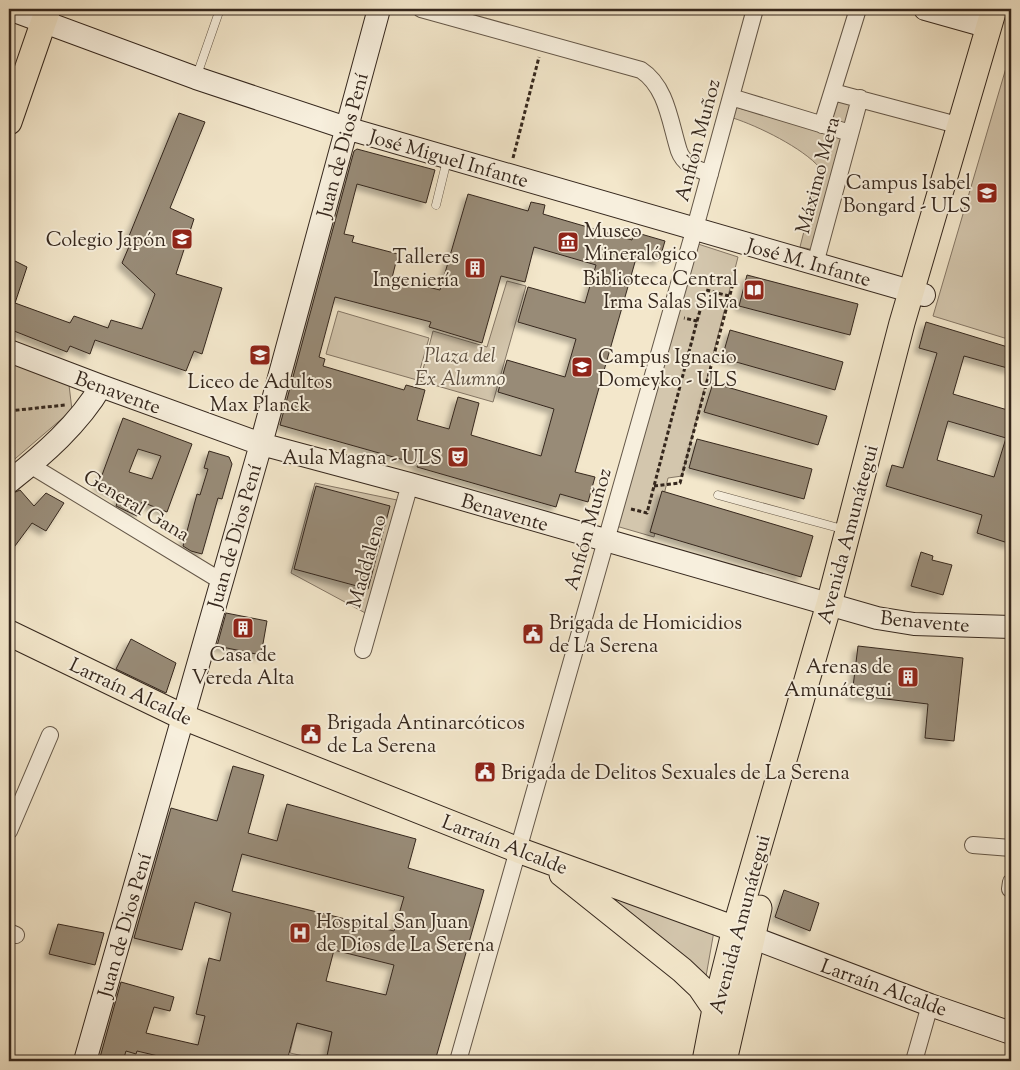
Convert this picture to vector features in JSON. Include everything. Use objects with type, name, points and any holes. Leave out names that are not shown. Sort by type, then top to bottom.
[{"type":"main road","name":"José Miguel Infante","points":[[9,9],[46,16],[196,78],[346,128],[694,229]]},
{"type":"main road","name":"Juan de Dios Pení","points":[[85,1061],[261,444],[379,9]]},
{"type":"main road","points":[[925,9],[992,18]]},
{"type":"main road","name":"Avenida Amunátegui","points":[[837,606],[848,530],[918,294],[1007,9]]},
{"type":"main road","points":[[9,122],[46,16]]},
{"type":"main road","name":"Avenida Amunátegui","points":[[705,1061],[715,1009],[743,933],[837,606],[961,126],[992,18]]},
{"type":"main road","name":"José M. Infante","points":[[694,229],[918,294]]},
{"type":"main road","name":"Benavente","points":[[9,350],[96,394],[261,444],[410,484],[606,542],[877,618],[914,624],[1011,627]]},
{"type":"main road","points":[[9,482],[30,465],[74,422],[96,394]]},
{"type":"main road","name":"Larraín Alcalde","points":[[9,633],[183,717],[518,850],[743,933],[930,1005],[1011,1033]]},
{"type":"main road","points":[[547,861],[682,970],[700,987],[715,1009]]},
{"type":"main road","name":"Avenida Amunátegui","points":[[724,1061],[743,933]]},
{"type":"street","points":[[421,9],[634,68],[647,74],[660,91],[680,154],[692,167],[710,174]]},
{"type":"street","name":"Anfión Muñoz","points":[[458,1061],[710,174],[755,9]]},
{"type":"street","name":"Máximo Mera","points":[[822,125],[858,9]]},
{"type":"street","points":[[833,92],[961,126]]},
{"type":"street","points":[[731,97],[850,133]]},
{"type":"street","name":"Máximo Mera","points":[[814,264],[860,98]]},
{"type":"street","name":"General Gana","points":[[30,465],[221,581]]},
{"type":"street","name":"Maddaleno","points":[[363,650],[410,484]]},
{"type":"street","points":[[9,831],[50,735]]},
{"type":"street","points":[[973,845],[1011,848]]},
{"type":"street","points":[[914,1061],[930,1005]]},
{"type":"lane","points":[[196,78],[220,9]]},
{"type":"lane","points":[[436,204],[448,158]]},
{"type":"lane","points":[[718,494],[848,530]]},
{"type":"path","points":[[508,175],[543,42]]},
{"type":"path","points":[[654,486],[680,483],[735,276]]},
{"type":"path","points":[[616,505],[647,513],[706,290],[729,296]]},
{"type":"path","points":[[670,314],[698,321]]},
{"type":"path","points":[[9,411],[96,394]]},
{"type":"green space","points":[[1011,51],[1011,340],[933,316]]},
{"type":"green space","points":[[838,98],[853,101],[847,125],[833,121],[830,116]]},
{"type":"green space","points":[[735,107],[845,138],[814,250],[800,247],[820,168],[803,153],[779,138],[733,118]]},
{"type":"green space","points":[[695,243],[738,257],[682,476],[668,478],[654,537],[616,526]]},
{"type":"green space","name":"Plaza del Ex Alumno","points":[[507,281],[526,286],[493,402],[420,381],[433,331],[487,347]]},
{"type":"green space","points":[[338,311],[429,338],[417,380],[326,354]]},
{"type":"green space","points":[[9,362],[69,385],[72,410],[9,464]]},
{"type":"green space","points":[[315,483],[397,500],[369,615],[291,573]]},
{"type":"green space","points":[[569,874],[714,931],[702,999]]},
{"type":"green space","points":[[297,1023],[332,1032],[326,1061],[290,1053]]},
{"type":"building","points":[[179,113],[205,122],[170,208],[194,219],[176,274],[222,288],[202,354],[194,351],[186,371],[95,340],[90,354],[70,346],[67,352],[9,329],[9,258],[27,267],[15,303],[70,323],[74,316],[108,328],[111,320],[142,329],[155,294],[122,263],[131,242],[127,241]]},
{"type":"building","points":[[357,149],[435,170],[426,203],[357,184],[344,234],[354,236],[352,242],[398,254],[392,278],[440,290],[468,194],[528,211],[531,202],[545,205],[543,214],[632,240],[634,232],[665,241],[659,261],[637,255],[575,472],[595,477],[588,502],[560,494],[556,507],[417,467],[418,464],[280,425],[354,151]],"holes":[[[534,247],[596,265],[585,303],[528,287],[518,322],[576,339],[565,377],[507,360],[498,392],[554,409],[541,456],[471,435],[479,403],[458,397],[449,429],[417,420],[425,390],[406,385],[404,390],[323,366],[325,359],[319,357],[335,297],[431,322],[429,327],[482,343],[501,276],[525,282]]]},
{"type":"building","points":[[747,275],[858,304],[850,335],[739,306]]},
{"type":"building","points":[[926,322],[1011,348],[1011,369],[964,356],[953,394],[1011,411],[1011,544],[977,533],[982,515],[886,486],[892,465],[903,468],[937,353],[919,348]],"holes":[[[948,421],[1006,438],[994,477],[937,460]]]},
{"type":"building","points":[[730,330],[843,362],[835,390],[722,358]]},
{"type":"building","points":[[713,383],[827,416],[818,445],[704,412]]},
{"type":"building","points":[[123,418],[192,444],[167,512],[142,502],[137,516],[116,506],[120,495],[98,486]],"holes":[[[138,449],[161,456],[152,479],[129,472]]]},
{"type":"building","points":[[697,439],[812,469],[804,499],[689,468]]},
{"type":"building","points":[[209,451],[229,457],[232,464],[222,499],[218,498],[202,554],[191,551],[183,546],[197,494],[200,495],[208,469],[204,468]]},
{"type":"building","points":[[316,486],[390,506],[368,589],[294,569]]},
{"type":"building","points":[[20,490],[34,506],[46,493],[64,503],[46,531],[32,523],[9,554],[9,495]]},
{"type":"building","points":[[662,491],[813,536],[801,577],[650,532]]},
{"type":"building","points":[[921,552],[933,556],[932,560],[952,565],[943,595],[911,586]]},
{"type":"building","name":"Casa de Vereda Alta","points":[[226,613],[267,621],[261,655],[217,646]]},
{"type":"building","points":[[131,639],[176,663],[166,693],[116,669]]},
{"type":"building","name":"Arenas de Amunátegui","points":[[858,646],[963,658],[954,741],[925,738],[928,704],[852,695]]},
{"type":"building","name":"Hospital San Juan de Dios de La Serena","points":[[233,766],[264,775],[248,833],[277,841],[287,804],[416,839],[408,868],[484,890],[435,1061],[326,1061],[332,1032],[297,1023],[287,1061],[179,1061],[137,1051],[136,1054],[126,1051],[123,1061],[99,1061],[121,982],[174,997],[170,1011],[154,1007],[146,1033],[198,1045],[205,1016],[196,1014],[209,958],[220,961],[231,913],[195,902],[182,950],[134,938],[171,808],[217,821]],"holes":[[[242,854],[404,897],[394,931],[232,891]],[[334,950],[394,965],[386,995],[326,981]]]},
{"type":"building","points":[[784,890],[819,903],[810,931],[775,917]]},
{"type":"building","points":[[58,924],[104,933],[95,965],[49,954]]},
{"type":"place","name":"Campus Isabel Bongard - ULS","points":[[987,193]]},
{"type":"place","name":"Colegio Japón","points":[[182,239]]},
{"type":"place","name":"Museo Mineralógico","points":[[568,242]]},
{"type":"place","name":"Talleres Ingeniería","points":[[475,268]]},
{"type":"place","name":"Biblioteca Central Irma Salas Silva","points":[[754,290]]},
{"type":"place","name":"Liceo de Adultos Max Planck","points":[[260,355]]},
{"type":"place","name":"Campus Ignacio Domeyko - ULS","points":[[582,367]]},
{"type":"place","name":"Aula Magna - ULS","points":[[458,457]]},
{"type":"place","name":"Casa de Vereda Alta","points":[[243,628]]},
{"type":"place","name":"Brigada de Homicidios de La Serena","points":[[533,634]]},
{"type":"place","name":"Arenas de Amunátegui","points":[[908,677]]},
{"type":"place","name":"Brigada Antinarcóticos de La Serena","points":[[311,734]]},
{"type":"place","name":"Brigada de Delitos Sexuales de La Serena","points":[[485,772]]},
{"type":"place","name":"Hospital San Juan de Dios de La Serena","points":[[300,933]]}]
